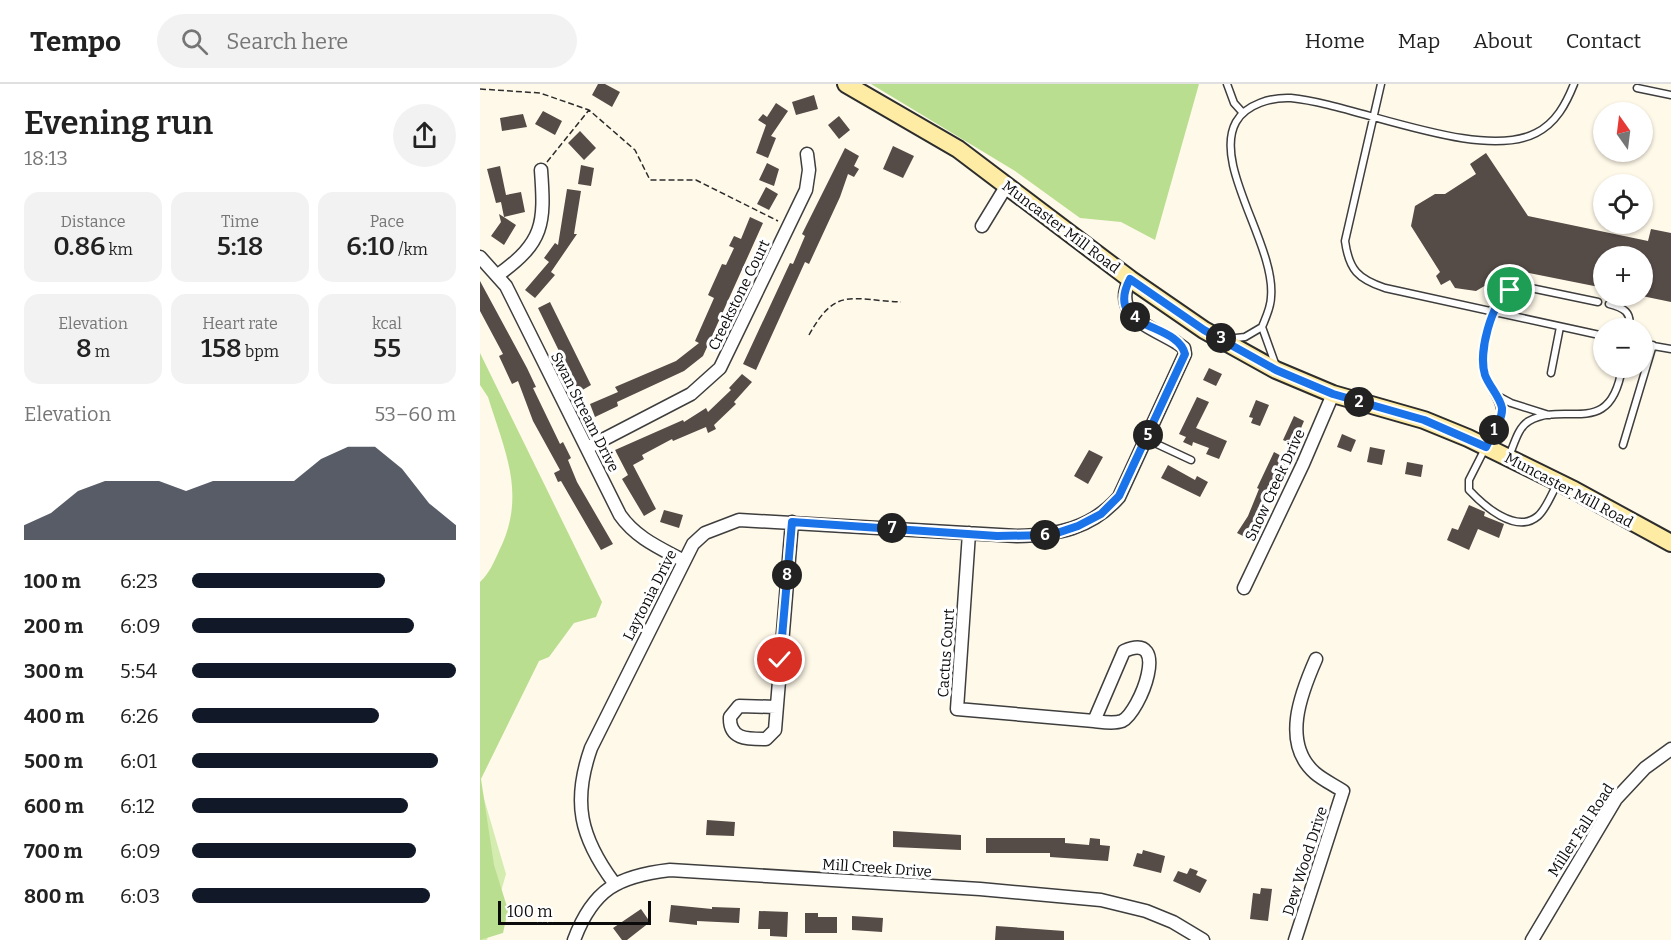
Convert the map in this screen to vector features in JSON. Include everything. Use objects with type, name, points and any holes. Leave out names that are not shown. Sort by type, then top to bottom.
[{"type":"main road","name":"Muncaster Mill Road","points":[[846,84],[958,149],[1130,279],[1204,330],[1281,372],[1333,394],[1424,420],[1508,457],[1671,543]]},
{"type":"street","name":"Creekstone Court","points":[[586,448],[691,394],[712,377],[731,349],[806,190],[809,170],[807,154]]},
{"type":"street","points":[[498,275],[521,258],[538,235],[544,209],[541,170]]},
{"type":"street","points":[[982,226],[1007,185]]},
{"type":"street","name":"Swan Stream Drive","points":[[480,257],[498,275],[628,527],[645,541],[684,561]]},
{"type":"street","name":"Laytonia Drive","points":[[614,883],[595,856],[586,835],[579,793],[582,772],[591,748],[693,544],[705,532],[739,520],[969,533],[1051,535],[1094,518],[1109,508],[1119,496],[1185,354],[1177,342],[1128,311],[1123,302],[1123,291],[1130,279]]},
{"type":"street","name":"Snow Creek Drive","points":[[1244,588],[1303,464],[1333,394]]},
{"type":"street","points":[[776,707],[792,522]]},
{"type":"street","name":"Cactus Court","points":[[969,533],[957,709],[1094,721],[1121,721],[1132,713],[1152,666],[1149,655],[1141,649],[1133,647],[1124,651],[1094,721]]},
{"type":"street","name":"Dew Wood Drive","points":[[1295,940],[1343,791],[1315,772],[1299,746],[1296,715],[1300,696],[1316,659]]},
{"type":"street","name":"Miller Fall Road","points":[[1532,940],[1616,799],[1645,768],[1671,749]]},
{"type":"street","name":"Mill Creek Drive","points":[[574,940],[580,924],[594,901],[614,883],[639,873],[670,870],[980,889],[1101,900],[1146,911],[1173,922],[1203,940]]},
{"type":"lane","points":[[1227,84],[1234,103],[1243,113]]},
{"type":"lane","points":[[1381,84],[1345,241],[1348,258],[1366,281],[1593,334]]},
{"type":"lane","points":[[1281,372],[1274,362],[1262,327],[1272,295],[1269,272],[1230,153],[1231,134],[1236,121],[1243,113],[1264,101],[1293,98],[1489,141],[1514,140],[1536,133],[1554,120],[1567,101],[1574,84]]},
{"type":"lane","points":[[1637,88],[1671,95]]},
{"type":"lane","points":[[1526,287],[1593,301]]},
{"type":"lane","points":[[1510,290],[1497,302],[1483,357],[1485,376],[1502,408],[1501,417],[1469,480],[1469,490],[1487,508],[1506,518],[1530,520],[1539,516],[1558,482]]},
{"type":"lane","points":[[1616,306],[1624,308],[1630,318]]},
{"type":"lane","points":[[1224,339],[1245,337],[1262,327]]},
{"type":"lane","points":[[1551,373],[1560,327]]},
{"type":"lane","points":[[1653,345],[1671,348]]},
{"type":"lane","points":[[1508,457],[1523,427],[1530,420],[1589,413],[1602,408],[1612,398],[1619,378]]},
{"type":"lane","points":[[1623,445],[1643,378]]},
{"type":"lane","points":[[1493,393],[1511,403],[1550,416]]},
{"type":"lane","points":[[1146,439],[1191,460]]},
{"type":"path","points":[[480,89],[540,93],[589,110],[635,150],[650,180],[696,180],[724,196],[789,226]]},
{"type":"path","points":[[541,170],[556,147],[589,110]]},
{"type":"path","points":[[809,335],[825,309],[839,300],[901,302]]},
{"type":"green space","points":[[871,84],[1199,84],[1155,240],[1121,222],[1080,218],[1015,171]]},
{"type":"green space","points":[[480,353],[602,602],[596,617],[574,623],[549,657],[539,661],[481,779],[494,865],[508,910],[503,933],[480,940],[480,582],[491,568],[507,531],[512,492],[501,436],[488,397],[480,385]]},
{"type":"green space","points":[[480,785],[506,874],[487,940],[480,940]]},
{"type":"building","points":[[598,84],[605,84],[620,92],[612,107],[592,95]]},
{"type":"building","points":[[814,95],[818,109],[796,115],[792,102]]},
{"type":"building","points":[[776,103],[788,111],[771,136],[776,138],[768,158],[756,153],[766,125],[758,120],[763,114],[767,117]]},
{"type":"building","points":[[543,111],[562,121],[555,135],[535,124]]},
{"type":"building","points":[[523,114],[527,127],[502,131],[500,118]]},
{"type":"building","points":[[839,116],[850,130],[839,139],[828,125]]},
{"type":"building","points":[[580,131],[596,148],[584,160],[568,143]]},
{"type":"building","points":[[893,146],[914,156],[903,178],[883,169]]},
{"type":"building","points":[[845,148],[859,156],[854,166],[859,169],[854,177],[848,174],[840,197],[809,264],[805,262],[756,370],[743,364],[790,263],[793,264],[805,236],[802,234]]},
{"type":"building","points":[[1486,153],[1528,216],[1593,230],[1593,234],[1614,234],[1648,241],[1650,234],[1653,234],[1653,229],[1671,233],[1671,302],[1653,298],[1653,246],[1593,246],[1593,286],[1529,273],[1527,282],[1521,287],[1525,292],[1524,297],[1513,294],[1515,268],[1476,291],[1455,288],[1450,280],[1441,285],[1436,276],[1440,272],[1411,226],[1415,206],[1435,194],[1445,194],[1476,174],[1470,164]]},
{"type":"building","points":[[767,163],[779,169],[774,186],[759,180]]},
{"type":"building","points":[[581,165],[594,168],[591,186],[578,184]]},
{"type":"building","points":[[500,166],[506,195],[521,192],[525,212],[504,217],[501,202],[496,203],[487,169]]},
{"type":"building","points":[[766,187],[778,194],[769,210],[757,204]]},
{"type":"building","points":[[567,189],[581,191],[574,234],[577,234],[551,272],[555,275],[535,298],[525,290],[549,262],[544,258],[555,243],[558,245]]},
{"type":"building","points":[[499,214],[516,225],[504,245],[491,236],[501,222]]},
{"type":"building","points":[[750,217],[763,223],[703,356],[684,371],[617,402],[618,406],[595,417],[590,404],[618,392],[615,387],[676,361],[699,343],[695,341],[714,298],[708,295],[722,264],[726,265],[734,248],[729,246],[734,236],[741,239]]},
{"type":"building","points":[[480,281],[527,368],[536,387],[533,388],[560,444],[563,442],[571,458],[568,460],[577,482],[613,544],[601,550],[561,481],[558,482],[554,473],[560,470],[533,421],[518,381],[512,384],[499,356],[503,354],[480,311]]},
{"type":"building","points":[[550,302],[591,385],[579,392],[538,308]]},
{"type":"building","points":[[1209,368],[1222,374],[1216,386],[1203,380]]},
{"type":"building","points":[[742,374],[752,382],[734,402],[736,404],[714,425],[716,429],[708,433],[706,427],[673,441],[672,439],[642,455],[644,459],[633,465],[656,509],[644,516],[622,479],[628,475],[615,450],[683,420],[684,422],[706,408],[708,412],[731,390],[729,388]]},
{"type":"building","points":[[1197,397],[1209,402],[1196,428],[1227,441],[1219,459],[1206,454],[1209,448],[1193,442],[1192,446],[1183,442],[1186,437],[1179,434]]},
{"type":"building","points":[[1256,400],[1269,405],[1260,426],[1251,423],[1253,418],[1249,417]]},
{"type":"building","points":[[1294,416],[1304,421],[1294,445],[1283,440]]},
{"type":"building","points":[[1342,434],[1356,440],[1351,452],[1337,447]]},
{"type":"building","points":[[1370,447],[1385,450],[1382,465],[1367,462]]},
{"type":"building","points":[[1089,450],[1103,457],[1088,484],[1074,476]]},
{"type":"building","points":[[1274,452],[1287,459],[1249,539],[1237,533],[1248,516],[1259,489],[1257,488]]},
{"type":"building","points":[[1407,462],[1423,465],[1421,477],[1405,474]]},
{"type":"building","points":[[1168,465],[1195,480],[1197,476],[1208,482],[1200,497],[1161,478]]},
{"type":"building","points":[[1469,505],[1485,512],[1484,516],[1504,524],[1499,538],[1478,529],[1469,550],[1447,540],[1452,528],[1458,530]]},
{"type":"building","points":[[664,510],[683,515],[679,528],[660,522]]},
{"type":"building","points":[[707,820],[735,822],[734,836],[706,835]]},
{"type":"building","points":[[893,831],[961,835],[961,850],[893,847]]},
{"type":"building","points":[[986,838],[1065,838],[1065,843],[1089,845],[1090,838],[1100,839],[1100,845],[1110,846],[1108,861],[1050,857],[1050,853],[986,853]]},
{"type":"building","points":[[1143,850],[1165,856],[1161,873],[1133,866],[1137,853],[1142,854]]},
{"type":"building","points":[[1190,868],[1198,871],[1196,875],[1207,880],[1200,893],[1173,881],[1178,871],[1187,874]]},
{"type":"building","points":[[1261,888],[1272,889],[1268,921],[1250,919],[1253,893],[1260,894]]},
{"type":"building","points":[[671,905],[712,909],[712,907],[740,908],[739,923],[697,921],[697,925],[669,922]]},
{"type":"building","points":[[641,909],[650,922],[627,940],[622,940],[613,928]]},
{"type":"building","points":[[759,911],[788,912],[787,937],[770,936],[770,929],[758,929]]},
{"type":"building","points":[[805,913],[818,913],[818,917],[837,917],[837,933],[805,933]]},
{"type":"building","points":[[852,916],[883,918],[882,932],[852,930]]},
{"type":"building","points":[[996,926],[1064,931],[1064,940],[995,940]]},
{"type":"route","points":[[780,660],[792,522],[997,536],[1051,535],[1078,526],[1109,508],[1119,496],[1185,354],[1184,348],[1177,342],[1128,311],[1123,302],[1123,291],[1130,279],[1204,330],[1224,339],[1276,370],[1333,394],[1424,420],[1486,447],[1501,417],[1502,408],[1485,376],[1483,357],[1497,302],[1510,290]]}]
